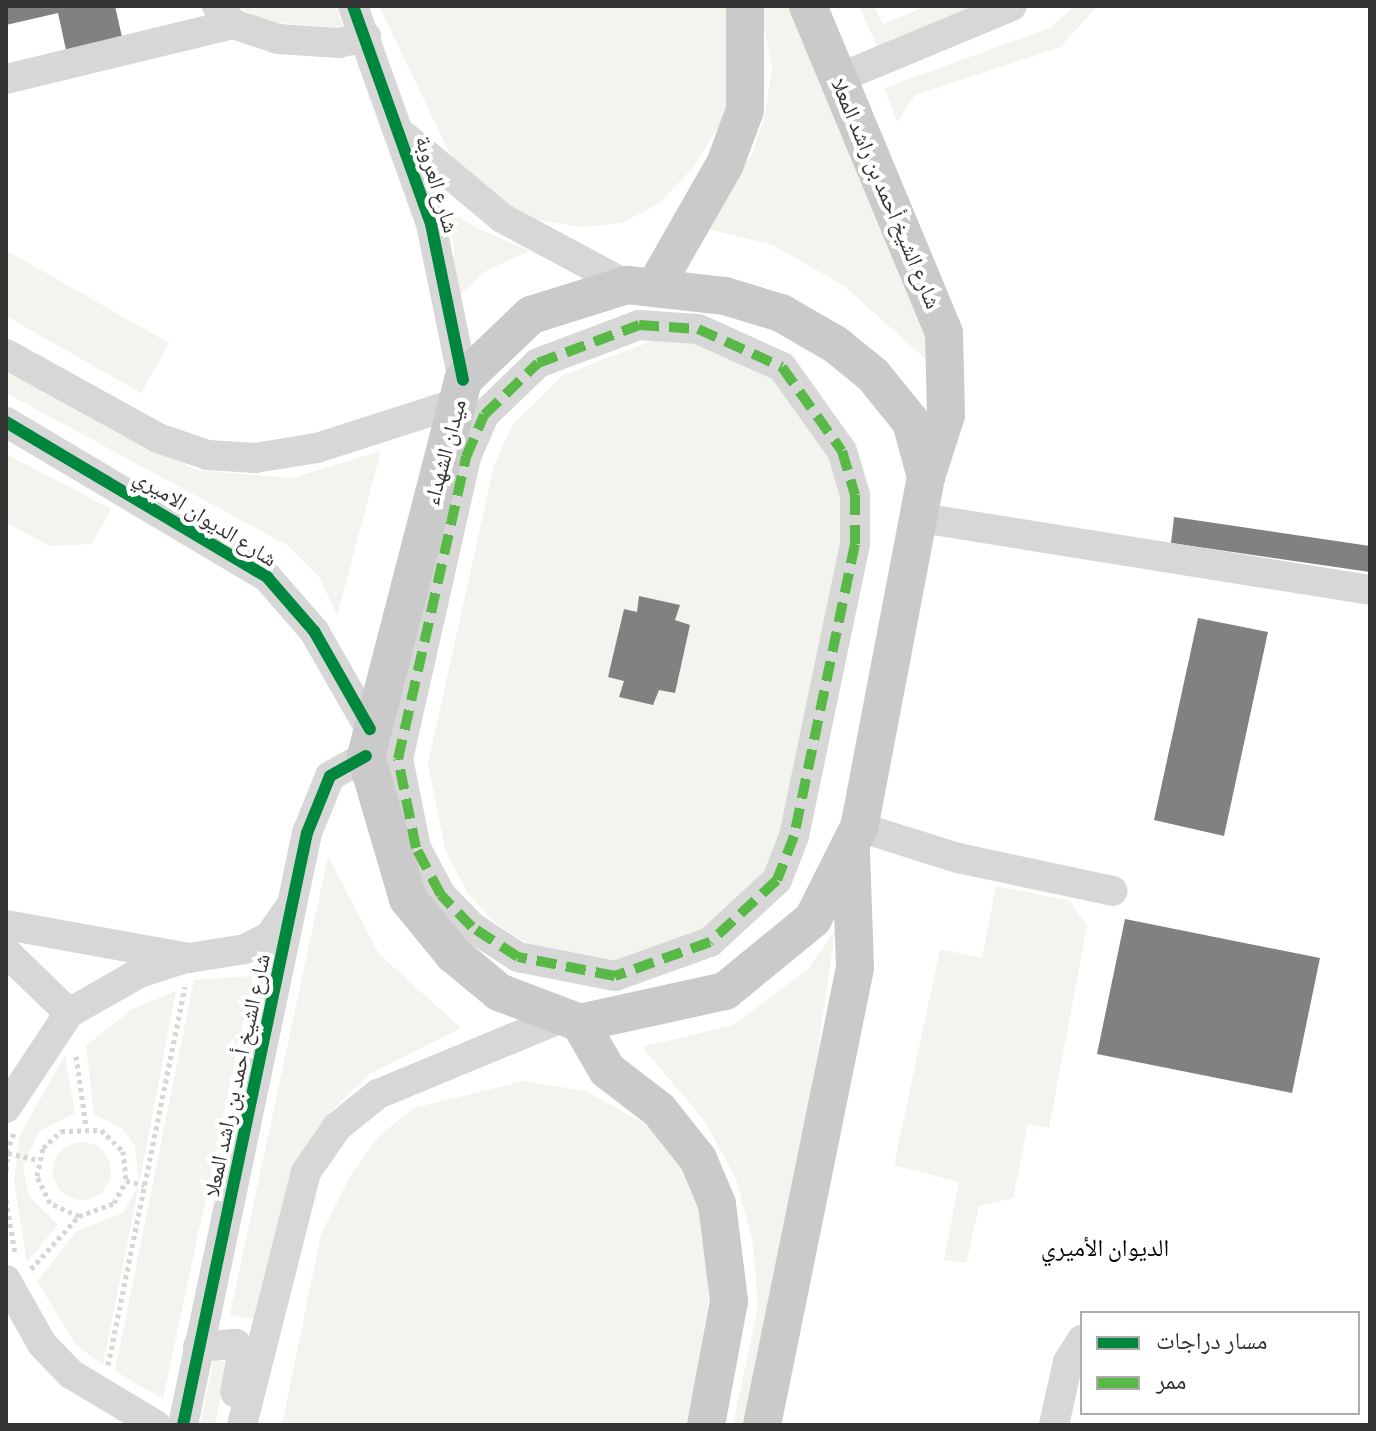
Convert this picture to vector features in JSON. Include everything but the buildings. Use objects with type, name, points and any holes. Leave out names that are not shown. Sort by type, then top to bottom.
[{"type":"main road","points":[[642,285],[725,164],[745,110],[745,6]]},
{"type":"main road","name":"شارع الشيخ أحمد بن راشد المعلا","points":[[808,6],[944,333],[946,415],[926,477]]},
{"type":"main road","name":"ميدان الشهداء","points":[[368,742],[460,391],[531,315],[642,285],[781,313],[835,344],[873,375],[911,422],[926,477],[921,518],[855,838],[813,919],[725,991],[572,1020]]},
{"type":"main road","points":[[368,742],[408,899],[453,954],[499,992],[572,1020],[607,1070],[659,1110],[698,1159],[717,1204],[729,1301],[706,1425]]},
{"type":"main road","points":[[762,1425],[855,967],[855,838]]},
{"type":"street","name":"شارع العروبة","points":[[353,6],[402,134],[431,224],[460,391]]},
{"type":"street","points":[[839,78],[1012,6]]},
{"type":"street","points":[[6,79],[225,15],[278,39],[339,43],[366,37]]},
{"type":"street","name":"شارع العروبة","points":[[402,134],[502,218],[642,285]]},
{"type":"street","points":[[639,325],[698,329],[782,367],[842,451],[855,495],[855,544],[794,836],[777,880],[710,942],[615,976],[518,957],[472,927],[441,895],[402,804],[398,759],[416,676],[466,457],[484,415],[538,363],[639,325]]},
{"type":"street","name":"شارع الديوان الاميري","points":[[6,354],[158,438],[208,455],[255,458],[317,448],[460,391]]},
{"type":"street","name":"شارع الديوان الاميري","points":[[6,422],[267,577],[314,631],[368,742]]},
{"type":"street","points":[[921,518],[1183,554],[1370,590]]},
{"type":"street","name":"شارع الشيخ أحمد بن راشد المعلا","points":[[183,1425],[307,833],[330,776],[368,742]]},
{"type":"street","points":[[855,838],[1113,891]]},
{"type":"street","points":[[6,1108],[69,1013],[139,973],[188,969],[245,949],[269,937],[293,904]]},
{"type":"street","points":[[6,925],[188,969]]},
{"type":"street","points":[[6,952],[69,1013]]},
{"type":"street","points":[[242,1425],[306,1172],[337,1127],[378,1094],[572,1020]]},
{"type":"street","points":[[6,1280],[42,1344],[71,1374],[156,1425]]},
{"type":"street","points":[[1054,1425],[1068,1362],[1080,1343]]},
{"type":"street","points":[[198,1347],[236,1344],[241,1362],[228,1425]]},
{"type":"path","points":[[105,1377],[188,969]]},
{"type":"path","points":[[6,1200],[24,1277],[79,1216],[114,1203],[126,1181],[123,1151],[86,1126],[75,1051]]},
{"type":"path","points":[[79,1216],[50,1203],[38,1160],[51,1138],[86,1126]]},
{"type":"path","points":[[6,1170],[8,1153],[38,1160]]},
{"type":"path","points":[[126,1181],[145,1185]]},
{"type":"shaded area","points":[[237,6],[335,6],[344,28],[266,22]]},
{"type":"shaded area","points":[[379,6],[728,6],[734,65],[723,119],[693,168],[658,204],[622,223],[581,227],[532,219],[480,187],[450,154]]},
{"type":"shaded area","points":[[760,6],[793,6],[922,302],[929,362],[844,286],[773,245],[696,226],[752,155],[765,114],[772,68]]},
{"type":"shaded area","points":[[859,6],[874,6],[883,24],[927,6],[1006,6],[882,58]]},
{"type":"shaded area","points":[[1074,6],[1098,6],[1060,47],[915,95],[897,122],[884,88],[1050,28]]},
{"type":"shaded area","points":[[438,203],[475,227],[529,251],[486,271],[453,301],[454,243]]},
{"type":"shaded area","points":[[6,250],[169,343],[141,393],[6,316]]},
{"type":"shaded area","points":[[660,338],[717,343],[756,355],[853,459],[789,879],[634,971],[542,953],[498,925],[468,894],[445,849],[428,764],[494,465],[512,425],[563,375]]},
{"type":"shaded area","points":[[6,367],[196,470],[292,478],[381,451],[337,616],[320,578],[287,545],[6,393]]},
{"type":"shaded area","points":[[6,454],[111,509],[92,544],[49,546],[6,522]]},
{"type":"shaded area","points":[[328,856],[379,954],[461,1028],[369,1074],[332,1110],[303,1153],[259,1321],[230,1314]]},
{"type":"shaded area","points":[[996,886],[1070,901],[1087,926],[1049,1128],[1028,1124],[1013,1198],[979,1206],[966,1263],[944,1260],[959,1182],[894,1165],[940,949],[982,958]]},
{"type":"shaded area","points":[[835,931],[789,1248],[753,1425],[733,1425],[758,1306],[753,1244],[736,1179],[704,1120],[642,1047],[733,1025],[808,969]]},
{"type":"shaded area","points":[[253,976],[163,1399],[115,1371],[194,980]]},
{"type":"shaded area","points":[[176,991],[139,1185],[135,1146],[123,1129],[94,1114],[86,1046],[132,1009]]},
{"type":"shaded area","points":[[65,1055],[75,1113],[39,1131],[23,1168],[29,1196],[58,1225],[27,1262],[14,1181],[20,1135]]},
{"type":"shaded area","points":[[523,1081],[586,1091],[645,1124],[676,1159],[702,1215],[709,1296],[689,1425],[282,1425],[321,1234],[349,1178],[378,1137],[414,1108]]},
{"type":"shaded area","points":[[82,1142],[103,1150],[111,1171],[103,1192],[82,1200],[61,1192],[53,1171],[61,1150]]},
{"type":"shaded area","points":[[139,1185],[103,1365],[75,1344],[37,1281],[78,1230],[123,1213]]},
{"type":"shaded area","points":[[214,1359],[227,1363],[215,1425],[200,1425]]},
{"type":"marked path","points":[[639,325],[698,329],[782,367],[842,451],[855,495],[855,544],[794,836],[777,880],[710,942],[615,976],[518,957],[472,927],[441,895],[416,848],[398,759],[466,457],[484,415],[538,363],[639,325]]},
{"type":"cycle path","points":[[353,6],[431,224],[463,380]]},
{"type":"cycle path","points":[[6,422],[267,577],[314,631],[370,729]]},
{"type":"cycle path","points":[[183,1425],[307,833],[330,776],[366,756]]},
{"type":"district","name":"الديوان الأميري","points":[[1105,1247]]}]
